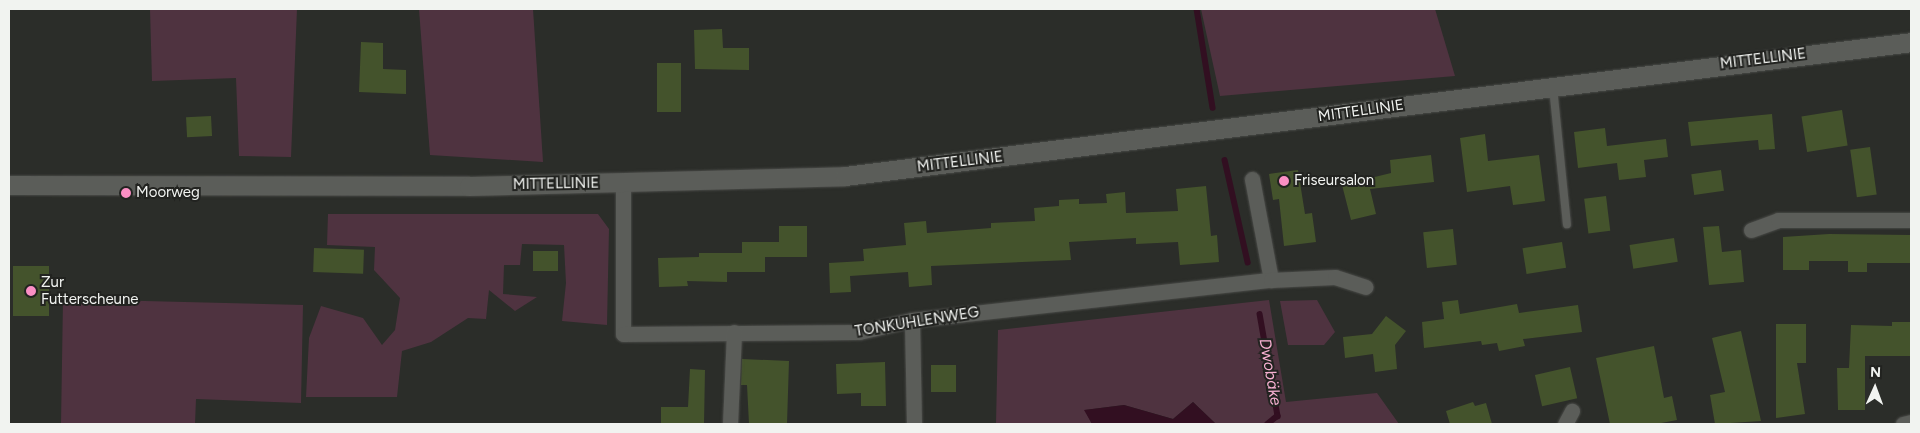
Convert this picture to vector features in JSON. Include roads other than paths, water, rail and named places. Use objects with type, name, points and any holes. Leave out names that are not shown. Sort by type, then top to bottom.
[{"type":"street","name":"MITTELLINIE","points":[[9,184],[469,186],[845,176],[1909,41]]},
{"type":"street","points":[[1252,179],[1271,280]]},
{"type":"street","name":"TONKUHLENWEG","points":[[623,182],[623,334],[859,332],[912,320],[1271,280],[1335,277],[1365,287]]},
{"type":"street","points":[[1750,230],[1778,220],[1911,220]]},
{"type":"street","points":[[912,320],[914,424]]},
{"type":"street","points":[[730,424],[734,332]]},
{"type":"street","points":[[1903,424],[1911,422]]},
{"type":"lane","points":[[1552,86],[1567,224]]},
{"type":"waterway","name":"Dwobäke","points":[[1197,9],[1213,108]]},
{"type":"waterway","name":"Dwobäke","points":[[1225,160],[1248,262]]},
{"type":"waterway","name":"Dwobäke","points":[[1260,314],[1278,416],[1268,424]]},
{"type":"place","name":"Friseursalon","points":[[1284,181]]},
{"type":"place","name":"Moorweg","points":[[126,193]]},
{"type":"place","name":"Zur Futterscheune","points":[[31,291]]}]
